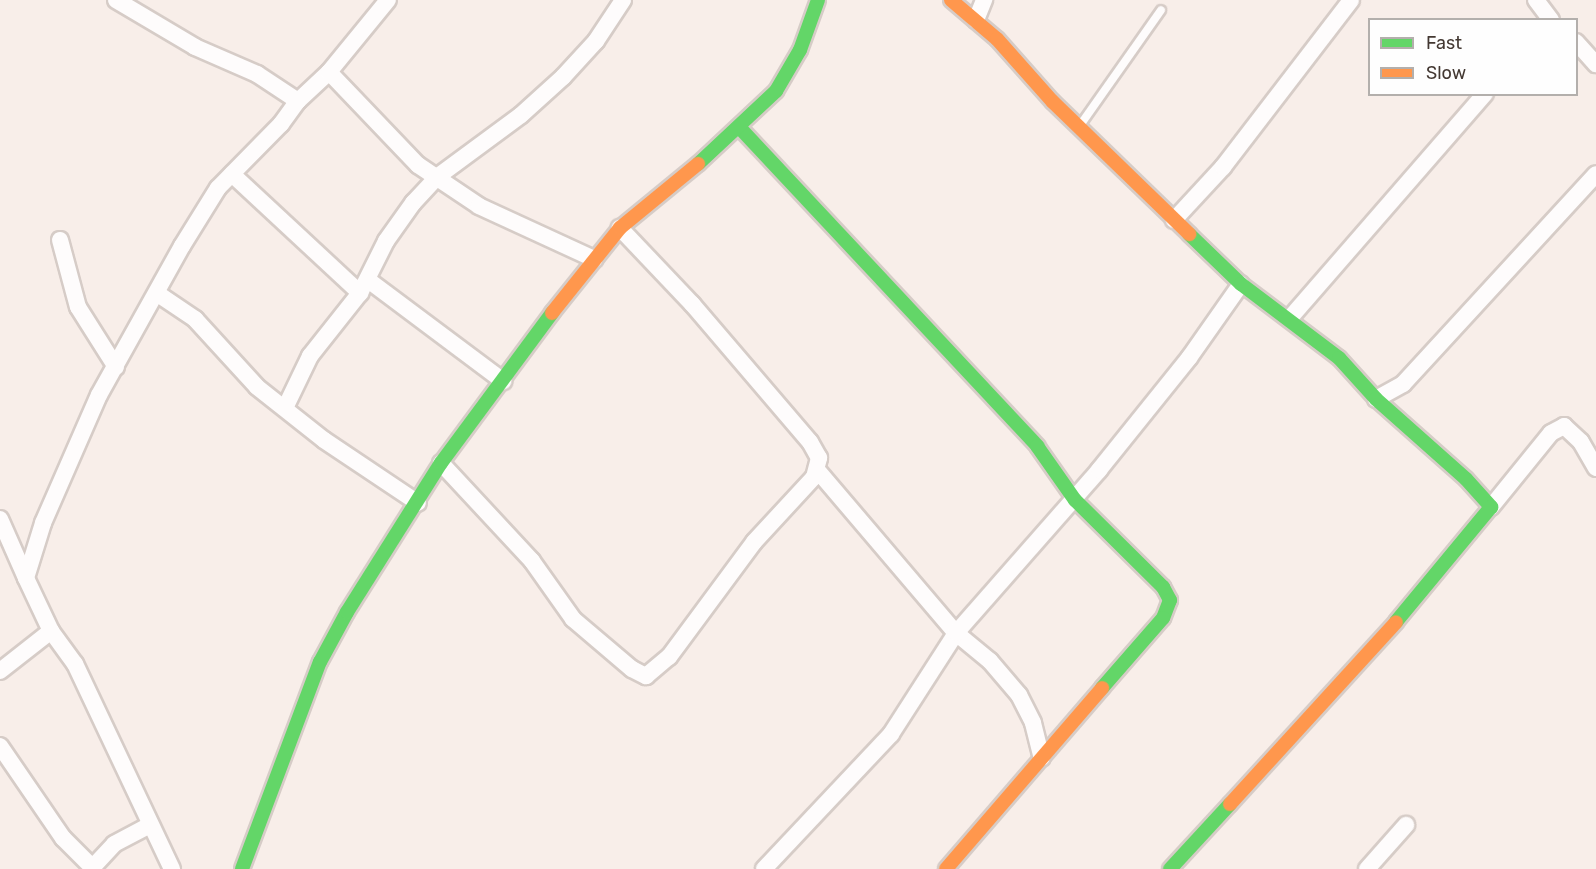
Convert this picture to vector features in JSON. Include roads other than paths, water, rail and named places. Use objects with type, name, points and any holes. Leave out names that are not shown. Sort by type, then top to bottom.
[{"type":"street","points":[[116,0],[195,47],[257,74],[297,101]]},
{"type":"street","points":[[26,578],[57,488],[99,395],[117,368],[206,206],[232,174],[286,118],[297,101],[329,72],[388,0]]},
{"type":"street","points":[[285,408],[310,356],[364,287],[386,241],[437,177],[521,116],[563,77],[596,41],[623,0]]},
{"type":"street","points":[[242,869],[320,662],[347,612],[441,464],[594,259],[620,228],[761,108],[788,74],[818,0]]},
{"type":"street","points":[[951,0],[976,20],[1079,127],[1241,284],[1290,318],[1339,358],[1376,399],[1471,484],[1491,507]]},
{"type":"street","points":[[976,20],[984,0]]},
{"type":"street","points":[[1174,220],[1223,167],[1351,0]]},
{"type":"street","points":[[1536,0],[1549,18]]},
{"type":"street","points":[[1578,44],[1596,64]]},
{"type":"street","points":[[329,72],[392,141],[437,177],[479,206],[594,259]]},
{"type":"street","points":[[1290,318],[1483,96]]},
{"type":"street","points":[[739,127],[1037,446],[1075,500],[1163,587],[1170,605],[946,869]]},
{"type":"street","points":[[232,174],[364,287],[503,381]]},
{"type":"street","points":[[1376,399],[1403,384],[1596,174]]},
{"type":"street","points":[[441,464],[532,561],[573,619],[632,669],[646,676],[669,657],[754,542],[818,471],[819,458],[810,442],[692,304],[620,228]]},
{"type":"street","points":[[60,240],[78,307],[117,368]]},
{"type":"street","points":[[764,869],[891,734],[956,633],[1075,500],[1189,358],[1241,284]]},
{"type":"street","points":[[158,294],[195,319],[242,372],[324,440],[418,502]]},
{"type":"street","points":[[1170,869],[1399,619],[1551,433],[1564,426],[1581,442],[1596,468]]},
{"type":"street","points":[[818,471],[956,633],[990,662],[1019,695],[1033,723],[1042,758]]},
{"type":"street","points":[[0,519],[51,631],[75,664],[172,869]]},
{"type":"street","points":[[0,671],[51,631]]},
{"type":"street","points":[[0,746],[63,838],[91,868],[114,844],[150,825]]},
{"type":"street","points":[[1367,869],[1406,825]]},
{"type":"lane","points":[[1079,127],[1161,10]]}]
